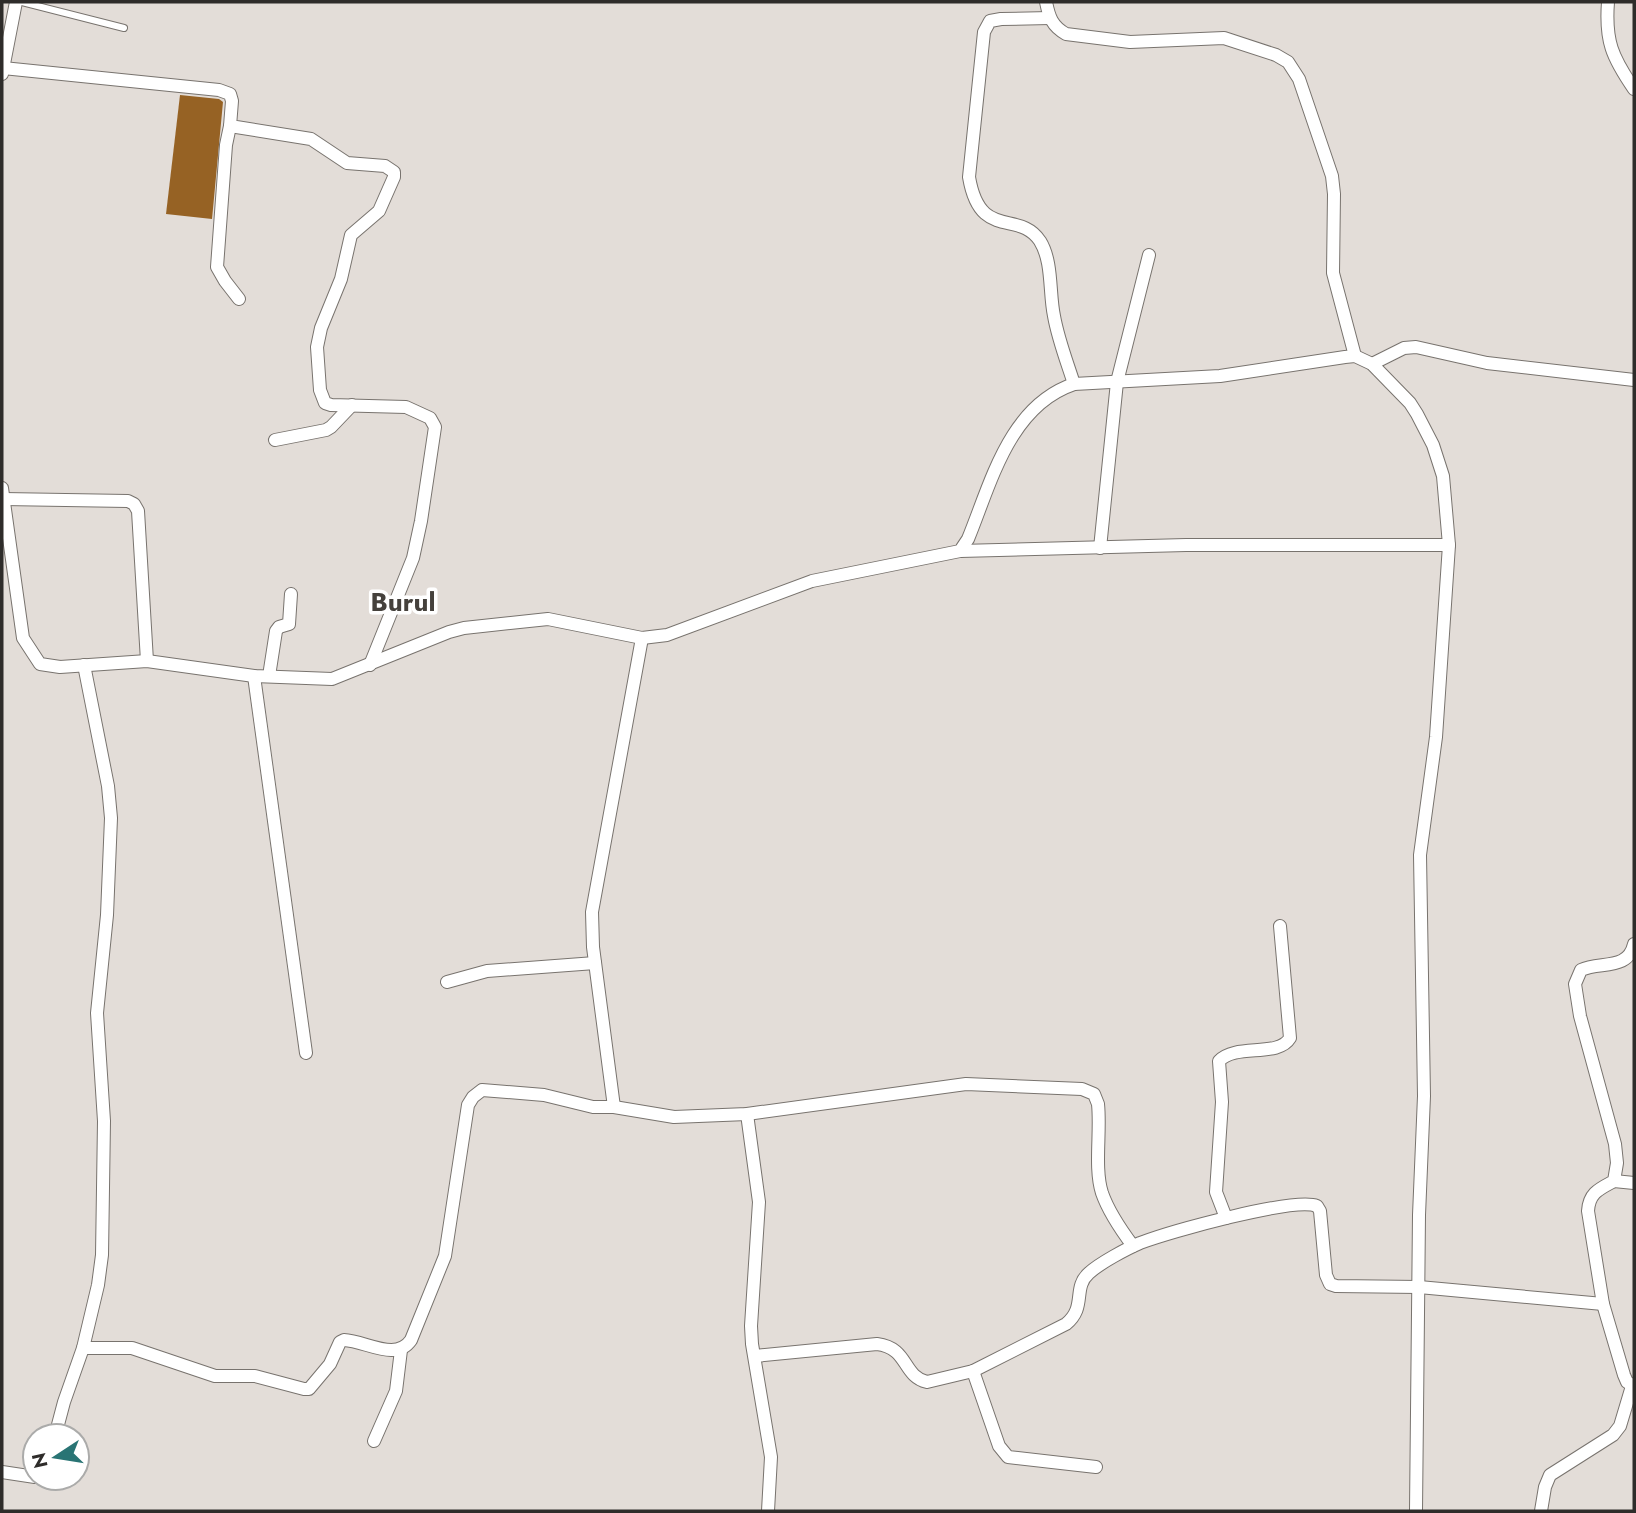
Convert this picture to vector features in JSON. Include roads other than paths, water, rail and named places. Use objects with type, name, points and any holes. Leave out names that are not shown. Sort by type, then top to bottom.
[{"type":"street","points":[[2,74],[16,2]]},
{"type":"street","points":[[1046,2],[1050,18],[1057,29],[1066,34],[1130,42],[1224,38],[1289,62],[1299,79],[1332,176],[1333,273],[1355,356]]},
{"type":"street","points":[[1608,2],[1607,33],[1620,69],[1634,89]]},
{"type":"street","points":[[1050,18],[990,21],[984,32],[969,177],[972,195],[991,219],[1026,230],[1038,238],[1045,251],[1054,317],[1074,384]]},
{"type":"street","points":[[3,68],[219,90],[230,94],[232,101],[225,158],[218,267],[239,299]]},
{"type":"street","points":[[230,126],[311,139],[347,163],[386,166],[394,172],[379,211],[351,235],[341,279],[318,338],[322,398],[331,405],[406,407],[430,418],[435,427],[413,558],[370,665]]},
{"type":"street","points":[[1100,548],[1117,382],[1149,255]]},
{"type":"street","points":[[1372,364],[1404,348],[1416,346],[1487,363],[1634,380]]},
{"type":"street","points":[[960,551],[968,540],[1013,433],[1031,413],[1061,389],[1074,384],[1220,376],[1355,356],[1372,364],[1410,403],[1433,445],[1443,476],[1449,545],[1436,737],[1420,855],[1424,1096],[1419,1215],[1416,1511]]},
{"type":"street","points":[[275,440],[331,427],[352,405]]},
{"type":"street","points":[[147,661],[138,512],[134,504],[128,501],[3,493],[23,638],[40,663],[48,666],[147,661],[269,677],[332,679],[456,630],[534,620],[558,620],[642,638],[667,635],[812,582],[960,551],[1449,545]]},
{"type":"street","points":[[269,677],[276,631],[289,624],[291,594]]},
{"type":"street","points":[[614,1107],[591,927],[642,638]]},
{"type":"street","points":[[59,1422],[83,1348],[99,1285],[102,1255],[104,1121],[97,1013],[107,915],[111,818],[108,786],[84,665]]},
{"type":"street","points":[[254,676],[306,1052]]},
{"type":"street","points":[[1226,1218],[1216,1192],[1222,1102],[1219,1061],[1227,1054],[1282,1046],[1290,1038],[1280,926]]},
{"type":"street","points":[[1614,1181],[1617,1163],[1615,1144],[1580,1016],[1575,984],[1581,970],[1626,960],[1634,944]]},
{"type":"street","points":[[447,982],[487,971],[596,963]]},
{"type":"street","points":[[374,1441],[396,1391],[401,1350],[411,1340],[445,1256],[468,1105],[472,1097],[482,1090],[544,1095],[593,1107],[614,1107],[674,1117],[747,1114],[966,1084],[1082,1089],[1094,1094],[1098,1104],[1099,1179],[1102,1193],[1133,1246]]},
{"type":"street","points":[[747,1114],[760,1202],[751,1326],[771,1457],[768,1511]]},
{"type":"street","points":[[1541,1511],[1550,1475],[1614,1435],[1620,1426],[1633,1386],[1624,1376],[1603,1304],[1588,1202],[1596,1190],[1614,1181],[1634,1183]]},
{"type":"street","points":[[755,1356],[877,1344],[889,1345],[897,1351],[920,1380],[927,1382],[973,1371],[1066,1324],[1078,1309],[1080,1286],[1090,1272],[1133,1246],[1226,1218],[1311,1204],[1317,1206],[1320,1211],[1326,1275],[1330,1284],[1335,1286],[1419,1287],[1603,1304]]},
{"type":"street","points":[[83,1348],[132,1348],[215,1376],[255,1376],[304,1389],[309,1389],[330,1364],[340,1342],[352,1340],[391,1351],[401,1350]]},
{"type":"street","points":[[973,1371],[999,1446],[1008,1457],[1096,1467]]},
{"type":"street","points":[[2,1472],[21,1475]]},
{"type":"lane","points":[[22,2],[124,28]]},
{"type":"district","name":"Burul","points":[[403,602]]}]
